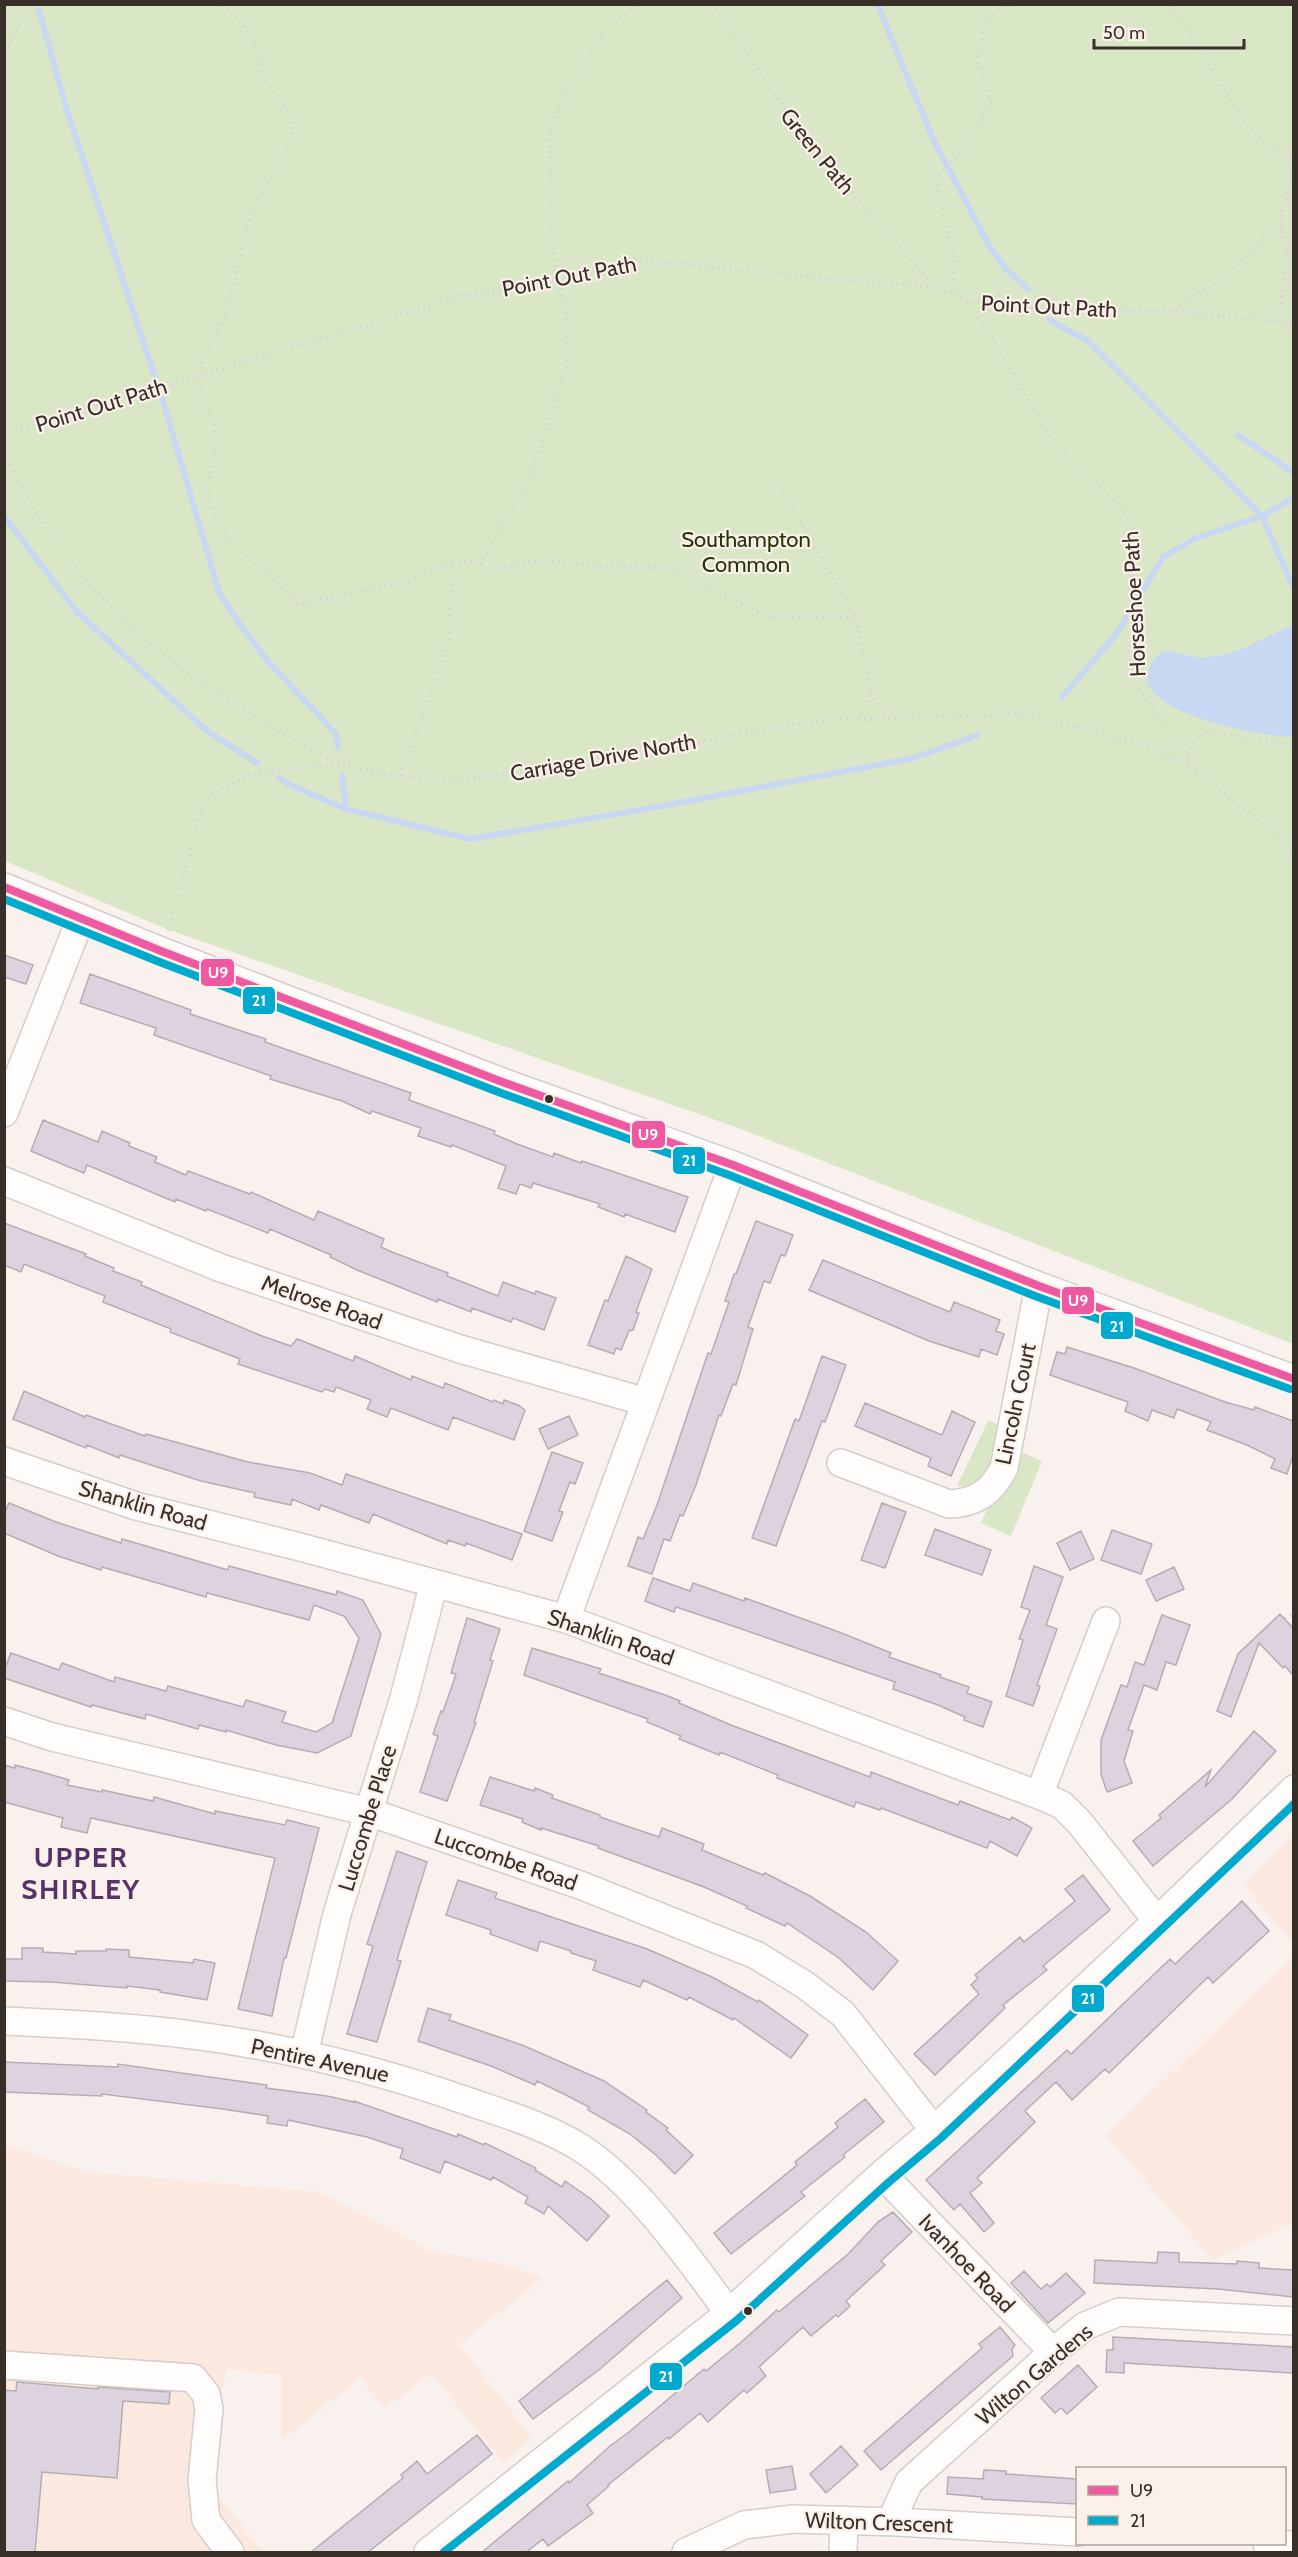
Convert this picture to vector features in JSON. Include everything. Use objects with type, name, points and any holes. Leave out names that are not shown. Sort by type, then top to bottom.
[{"type":"street","points":[[4,887],[161,951],[512,1086],[733,1166],[1039,1286],[1293,1379]]},
{"type":"street","points":[[4,1113],[81,918]]},
{"type":"street","points":[[566,1619],[733,1166]]},
{"type":"street","name":"Melrose Road","points":[[4,1181],[221,1268],[460,1348],[646,1402]]},
{"type":"street","name":"Lincoln Court","points":[[853,1476],[949,1504],[976,1500],[988,1491],[998,1480],[1004,1468],[1039,1286]]},
{"type":"street","name":"Shanklin Road","points":[[4,1461],[136,1506],[566,1619],[1039,1795],[1062,1805],[1080,1823],[1156,1921]]},
{"type":"street","name":"Luccombe Place","points":[[303,2054],[337,1914],[404,1698],[435,1583]]},
{"type":"street","points":[[1039,1795],[1106,1621]]},
{"type":"street","name":"Luccombe Road","points":[[4,1721],[52,1737],[369,1812],[580,1885],[756,1955],[805,1985],[843,2014],[934,2130]]},
{"type":"street","points":[[429,2553],[729,2313],[882,2174],[934,2130],[1293,1789]]},
{"type":"street","name":"Pentire Avenue","points":[[4,2021],[198,2036],[303,2054],[421,2085],[492,2109],[580,2148],[605,2166],[667,2230],[729,2313]]},
{"type":"street","name":"Ivanhoe Road","points":[[882,2174],[1053,2352]]},
{"type":"street","name":"Wilton Gardens","points":[[897,2522],[896,2510],[909,2482],[1085,2326],[1119,2312],[1293,2322]]},
{"type":"street","points":[[4,2365],[193,2378],[206,2394],[209,2409],[202,2480],[206,2520],[230,2553]]},
{"type":"street","name":"Wilton Crescent","points":[[686,2553],[744,2525],[793,2519],[1076,2532]]},
{"type":"street","points":[[843,2553],[844,2520]]},
{"type":"path","points":[[4,58],[28,4]]},
{"type":"path","points":[[223,4],[251,36],[264,76],[291,120],[291,140],[281,165],[269,179],[253,211],[228,304],[199,375],[204,404],[216,433],[216,447],[207,479],[208,499],[214,517],[238,550],[286,589],[296,605],[409,582],[452,563],[470,561],[494,569],[544,559],[596,566],[668,567],[765,616],[856,618]]},
{"type":"path","points":[[480,564],[530,478],[568,362],[567,326],[552,244],[549,135],[563,99],[606,29],[636,4]]},
{"type":"path","name":"Green Path","points":[[713,4],[811,147],[935,288]]},
{"type":"path","points":[[952,293],[955,265],[936,178],[967,146],[991,102],[977,63],[985,18],[1009,4]]},
{"type":"path","points":[[1169,4],[1193,38],[1244,122],[1280,154],[1293,158]]},
{"type":"path","points":[[1279,321],[1288,251],[1280,222],[1293,164]]},
{"type":"path","points":[[1174,311],[1181,304],[1217,283],[1280,222]]},
{"type":"path","name":"Point Out Path","points":[[4,434],[459,297],[557,278],[631,260],[935,288],[967,301],[1027,308],[1174,311],[1293,323]]},
{"type":"path","name":"Horseshoe Path","points":[[967,301],[985,326],[1048,435],[1122,508],[1133,530],[1134,556],[1129,592],[1133,618],[1133,665],[1140,690],[1189,755]]},
{"type":"path","name":"Carriage Drive North","points":[[4,448],[18,482],[46,530],[80,572],[134,628],[196,680],[299,743],[345,764],[400,776],[444,780],[480,778],[824,720],[887,716],[1025,714],[1144,745],[1187,765],[1275,833],[1293,857]]},
{"type":"path","points":[[779,484],[856,618],[871,692],[887,716]]},
{"type":"path","points":[[400,776],[449,643],[452,563]]},
{"type":"path","points":[[859,718],[871,692]]},
{"type":"path","points":[[1187,765],[1196,739],[1208,731],[1293,746]]},
{"type":"path","points":[[161,951],[201,809],[212,793],[261,771],[345,764]]},
{"type":"path","points":[[1285,1618],[1293,1613]]},
{"type":"shaded area","points":[[1293,1834],[1293,1944],[1244,1885]]},
{"type":"shaded area","points":[[1293,1957],[1293,2223],[1213,2260],[1106,2135]]},
{"type":"shaded area","points":[[5,2144],[85,2172],[320,2192],[429,2250],[512,2266],[542,2279],[459,2344],[532,2438],[503,2463],[431,2373],[385,2408],[360,2378],[281,2441],[281,2375],[227,2369],[205,2479],[263,2552],[5,2552]]},
{"type":"green space","name":"Southampton Common","points":[[4,5],[1293,5],[1293,1344],[733,1126],[169,930],[5,861]]},
{"type":"green space","points":[[988,1421],[999,1424],[988,1466],[976,1482],[968,1486],[957,1486]]},
{"type":"green space","points":[[1021,1452],[1042,1461],[1011,1536],[981,1523],[988,1506]]},
{"type":"water","points":[[1293,625],[1293,737],[1249,731],[1190,714],[1165,702],[1150,687],[1148,670],[1164,650],[1196,657],[1225,654]]},
{"type":"building","points":[[4,955],[33,965],[26,984],[4,977]]},
{"type":"building","points":[[90,974],[191,1010],[190,1014],[266,1039],[265,1042],[411,1093],[409,1100],[495,1131],[494,1134],[517,1144],[553,1157],[554,1153],[581,1163],[582,1161],[688,1197],[675,1232],[625,1214],[624,1217],[598,1207],[600,1204],[533,1183],[531,1188],[520,1184],[516,1194],[498,1188],[506,1166],[452,1145],[451,1147],[418,1136],[421,1128],[372,1111],[370,1114],[342,1101],[270,1079],[271,1076],[154,1035],[156,1028],[80,1003]]},
{"type":"building","points":[[43,1120],[98,1142],[102,1131],[130,1143],[129,1146],[157,1157],[155,1162],[186,1175],[188,1171],[250,1194],[251,1192],[314,1220],[318,1211],[384,1239],[381,1247],[448,1273],[447,1276],[498,1296],[503,1282],[535,1294],[536,1291],[556,1298],[544,1330],[513,1318],[511,1322],[472,1308],[471,1312],[438,1299],[437,1302],[357,1270],[330,1257],[331,1255],[270,1229],[268,1233],[207,1209],[206,1211],[176,1199],[175,1202],[87,1165],[84,1173],[69,1167],[31,1151]]},
{"type":"building","points":[[756,1221],[793,1235],[785,1256],[781,1255],[770,1283],[764,1281],[748,1327],[753,1329],[736,1385],[733,1384],[721,1416],[719,1415],[696,1485],[683,1516],[680,1515],[670,1541],[664,1539],[652,1574],[628,1566],[638,1537],[643,1539],[657,1505],[708,1353],[711,1354],[729,1302],[725,1301],[734,1274],[736,1274]]},
{"type":"building","points":[[4,1223],[86,1254],[85,1256],[114,1268],[113,1271],[142,1282],[141,1285],[262,1336],[291,1346],[297,1339],[353,1361],[355,1356],[411,1380],[412,1376],[443,1388],[445,1383],[493,1402],[494,1400],[503,1404],[504,1400],[518,1405],[525,1410],[514,1440],[453,1417],[448,1430],[391,1408],[387,1417],[367,1409],[371,1400],[336,1387],[334,1392],[325,1389],[322,1392],[238,1364],[240,1359],[170,1332],[171,1329],[103,1302],[105,1296],[24,1264],[21,1272],[4,1265]]},
{"type":"building","points":[[626,1256],[652,1269],[636,1312],[639,1313],[633,1330],[629,1331],[621,1350],[616,1348],[614,1354],[588,1345],[605,1300],[608,1301]]},
{"type":"building","points":[[823,1260],[950,1312],[954,1302],[1000,1320],[996,1331],[1004,1334],[997,1355],[981,1349],[979,1357],[929,1341],[809,1290]]},
{"type":"building","points":[[1067,1347],[1134,1368],[1225,1402],[1254,1410],[1255,1407],[1293,1421],[1293,1455],[1287,1474],[1271,1468],[1275,1459],[1247,1445],[1207,1430],[1211,1422],[1177,1409],[1174,1418],[1152,1410],[1148,1421],[1125,1411],[1128,1402],[1050,1375],[1057,1352],[1065,1354]]},
{"type":"building","points":[[822,1356],[846,1365],[825,1422],[822,1421],[776,1546],[752,1538],[795,1419],[799,1421]]},
{"type":"building","points":[[24,1391],[85,1417],[86,1415],[145,1436],[146,1434],[248,1462],[310,1473],[342,1485],[346,1474],[522,1534],[512,1560],[466,1543],[465,1546],[448,1540],[447,1544],[373,1514],[369,1523],[321,1505],[319,1510],[292,1499],[291,1505],[254,1497],[255,1493],[201,1481],[120,1455],[119,1458],[87,1445],[86,1448],[13,1419]]},
{"type":"building","points":[[865,1403],[942,1435],[952,1411],[975,1422],[951,1476],[928,1466],[931,1458],[855,1426]]},
{"type":"building","points":[[569,1416],[578,1435],[548,1449],[539,1429]]},
{"type":"building","points":[[552,1452],[583,1463],[575,1484],[570,1482],[559,1511],[563,1512],[552,1541],[524,1531]]},
{"type":"building","points":[[9,1503],[56,1522],[121,1543],[122,1539],[228,1570],[229,1566],[336,1595],[337,1591],[363,1600],[381,1634],[351,1736],[317,1753],[276,1745],[226,1730],[226,1732],[199,1725],[198,1729],[146,1714],[145,1719],[92,1705],[91,1707],[4,1678],[4,1671],[11,1653],[59,1670],[62,1663],[114,1682],[115,1677],[166,1691],[168,1686],[243,1707],[246,1700],[286,1712],[282,1722],[316,1732],[332,1723],[359,1638],[344,1616],[314,1605],[309,1620],[207,1593],[206,1597],[102,1567],[101,1570],[58,1556],[4,1533],[4,1514]]},
{"type":"building","points":[[882,1503],[906,1512],[885,1568],[861,1560]]},
{"type":"building","points":[[935,1529],[991,1550],[982,1575],[925,1555]]},
{"type":"building","points":[[1112,1530],[1152,1544],[1141,1574],[1101,1560]]},
{"type":"building","points":[[1081,1531],[1094,1559],[1070,1570],[1057,1543]]},
{"type":"building","points":[[1034,1566],[1063,1577],[1046,1625],[1057,1629],[1037,1685],[1040,1686],[1033,1706],[1006,1696],[1023,1640],[1019,1639],[1030,1610],[1021,1607]]},
{"type":"building","points":[[1174,1567],[1184,1589],[1156,1601],[1146,1580]]},
{"type":"building","points":[[653,1578],[690,1591],[693,1583],[744,1601],[745,1598],[839,1632],[891,1653],[889,1657],[969,1687],[967,1693],[992,1702],[983,1727],[964,1720],[965,1717],[938,1705],[893,1689],[895,1682],[676,1607],[674,1612],[645,1601]]},
{"type":"building","points":[[1280,1614],[1293,1628],[1293,1675],[1259,1643],[1231,1717],[1217,1711],[1238,1654]]},
{"type":"building","points":[[1162,1615],[1190,1625],[1176,1665],[1166,1662],[1157,1690],[1144,1685],[1128,1730],[1133,1731],[1124,1761],[1132,1783],[1107,1792],[1101,1774],[1101,1740],[1121,1685],[1127,1687],[1135,1662],[1144,1665]]},
{"type":"building","points":[[467,1618],[500,1629],[490,1660],[493,1661],[474,1723],[476,1723],[447,1801],[420,1792],[438,1736],[433,1734],[456,1674],[451,1673]]},
{"type":"building","points":[[532,1648],[601,1669],[599,1673],[665,1695],[731,1725],[870,1777],[871,1772],[958,1805],[960,1801],[1010,1820],[1012,1817],[1032,1828],[1017,1856],[990,1841],[987,1848],[881,1808],[880,1810],[856,1802],[854,1807],[777,1778],[778,1775],[720,1752],[719,1755],[679,1739],[681,1736],[647,1722],[648,1719],[524,1675]]},
{"type":"building","points":[[1254,1731],[1276,1751],[1232,1799],[1153,1866],[1133,1841],[1161,1818],[1159,1815],[1211,1770],[1205,1787]]},
{"type":"building","points":[[4,1765],[15,1768],[15,1765],[42,1772],[69,1780],[67,1785],[102,1792],[102,1790],[153,1801],[154,1797],[215,1814],[215,1811],[285,1825],[287,1820],[319,1828],[286,1958],[284,1958],[272,2016],[238,2009],[275,1858],[91,1818],[87,1833],[61,1827],[63,1818],[4,1802]]},
{"type":"building","points":[[490,1777],[534,1791],[535,1788],[553,1795],[552,1798],[600,1815],[600,1817],[659,1837],[662,1828],[704,1844],[702,1850],[763,1875],[765,1873],[810,1896],[866,1932],[898,1961],[873,1990],[839,1958],[787,1923],[785,1926],[704,1887],[598,1848],[599,1846],[541,1828],[541,1830],[522,1822],[523,1819],[480,1805]]},
{"type":"building","points":[[397,1851],[427,1862],[397,1960],[401,1961],[377,2042],[347,2034],[373,1946],[367,1944]]},
{"type":"building","points":[[1083,1875],[1110,1910],[1043,1966],[1047,1970],[1003,2005],[1005,2008],[935,2075],[914,2054],[979,1994],[971,1985],[978,1978],[975,1975],[1020,1937],[1024,1942],[1075,1901],[1065,1889]]},
{"type":"building","points":[[458,1880],[497,1893],[495,1898],[647,1949],[712,1977],[758,2002],[759,2000],[808,2035],[791,2058],[734,2018],[733,2020],[689,1997],[687,2000],[643,1980],[640,1987],[593,1970],[596,1961],[571,1953],[571,1951],[540,1941],[537,1951],[490,1934],[491,1930],[446,1915]]},
{"type":"building","points":[[1242,1901],[1269,1931],[1213,1983],[1208,1977],[1109,2073],[1105,2069],[1072,2100],[1056,2082],[1025,2111],[1035,2122],[977,2178],[982,2183],[970,2193],[994,2223],[984,2232],[960,2204],[954,2210],[926,2180],[1067,2050],[1071,2054],[1170,1959],[1175,1964]]},
{"type":"building","points":[[22,1948],[43,1948],[43,1952],[76,1954],[76,1951],[129,1950],[129,1957],[193,1963],[194,1959],[215,1963],[207,2000],[127,1986],[127,1988],[4,1981],[4,1959],[22,1959]]},
{"type":"building","points":[[428,2008],[451,2015],[449,2020],[522,2045],[604,2081],[647,2110],[646,2112],[668,2128],[666,2130],[693,2155],[675,2174],[630,2134],[566,2095],[537,2081],[535,2085],[491,2066],[418,2041]]},
{"type":"building","points":[[4,2062],[118,2067],[118,2064],[267,2085],[266,2088],[354,2101],[457,2137],[458,2134],[484,2145],[485,2143],[536,2168],[535,2170],[562,2187],[565,2181],[591,2199],[609,2216],[587,2241],[548,2206],[544,2214],[525,2203],[528,2197],[493,2177],[491,2180],[445,2161],[440,2173],[400,2158],[403,2149],[367,2137],[288,2120],[287,2126],[267,2123],[268,2116],[102,2094],[102,2096],[4,2092]]},
{"type":"building","points":[[865,2099],[884,2122],[801,2192],[805,2196],[731,2254],[714,2233],[797,2165],[795,2162],[838,2127],[835,2123]]},
{"type":"building","points":[[893,2212],[912,2232],[881,2261],[885,2265],[846,2301],[850,2306],[838,2317],[836,2315],[811,2336],[803,2327],[759,2367],[766,2376],[747,2393],[744,2390],[708,2422],[700,2413],[669,2439],[668,2437],[608,2485],[587,2505],[593,2513],[548,2546],[543,2539],[525,2553],[481,2553],[568,2481],[569,2483],[610,2446],[704,2369],[706,2371],[777,2310],[779,2312],[848,2254],[879,2221]]},
{"type":"building","points":[[1158,2252],[1179,2253],[1179,2262],[1237,2264],[1237,2261],[1259,2263],[1259,2268],[1293,2270],[1293,2297],[1218,2289],[1094,2283],[1095,2260],[1157,2263]]},
{"type":"building","points":[[1024,2271],[1041,2289],[1047,2284],[1050,2287],[1066,2273],[1085,2293],[1048,2323],[1011,2283]]},
{"type":"building","points":[[667,2280],[682,2298],[600,2369],[533,2419],[519,2401]]},
{"type":"building","points":[[1000,2327],[1015,2345],[1012,2349],[1013,2356],[881,2470],[864,2451],[982,2348],[979,2344]]},
{"type":"building","points":[[1113,2337],[1293,2347],[1293,2373],[1124,2363],[1124,2373],[1106,2372],[1107,2350],[1113,2350]]},
{"type":"building","points":[[1078,2365],[1097,2387],[1067,2414],[1061,2408],[1055,2413],[1041,2398]]},
{"type":"building","points":[[17,2382],[170,2392],[169,2404],[123,2401],[117,2478],[42,2472],[35,2553],[4,2553],[4,2390],[16,2391]]},
{"type":"building","points":[[477,2435],[492,2454],[367,2553],[310,2553],[403,2478],[401,2475],[417,2461],[427,2474]]},
{"type":"building","points":[[841,2446],[858,2465],[826,2493],[810,2474]]},
{"type":"building","points":[[792,2466],[796,2489],[770,2493],[766,2470]]},
{"type":"building","points":[[984,2470],[1006,2471],[1006,2474],[1076,2479],[1076,2504],[982,2499],[982,2497],[947,2494],[948,2477],[983,2479]]},
{"type":"waterway","points":[[877,4],[934,141],[988,244],[1005,268],[1028,289]]},
{"type":"waterway","points":[[39,10],[66,107],[155,377]]},
{"type":"waterway","points":[[1049,320],[1088,341],[1262,516],[1294,589]]},
{"type":"waterway","points":[[162,398],[219,592],[267,660],[336,734],[338,747]]},
{"type":"waterway","points":[[1238,435],[1294,473]]},
{"type":"waterway","points":[[1140,595],[1163,557],[1194,539],[1262,516],[1294,498]]},
{"type":"waterway","points":[[4,516],[77,612],[207,731],[257,763]]},
{"type":"waterway","points":[[1062,697],[1118,632],[1126,618]]},
{"type":"waterway","points":[[342,776],[346,809],[470,839],[657,807],[914,758],[978,735]]},
{"type":"waterway","points":[[279,778],[346,809]]},
{"type":"transit line","name":"U9","points":[[4,887],[161,951],[505,1083],[733,1165],[1039,1286],[1294,1379]]},
{"type":"transit line","name":"21","points":[[4,899],[157,961],[501,1093],[729,1175],[1035,1296],[1290,1389]]},
{"type":"transit line","name":"21","points":[[444,2552],[736,2321],[889,2182],[941,2138],[1294,1804]]},
{"type":"district","name":"UPPER SHIRLEY","points":[[81,1873]]}]
